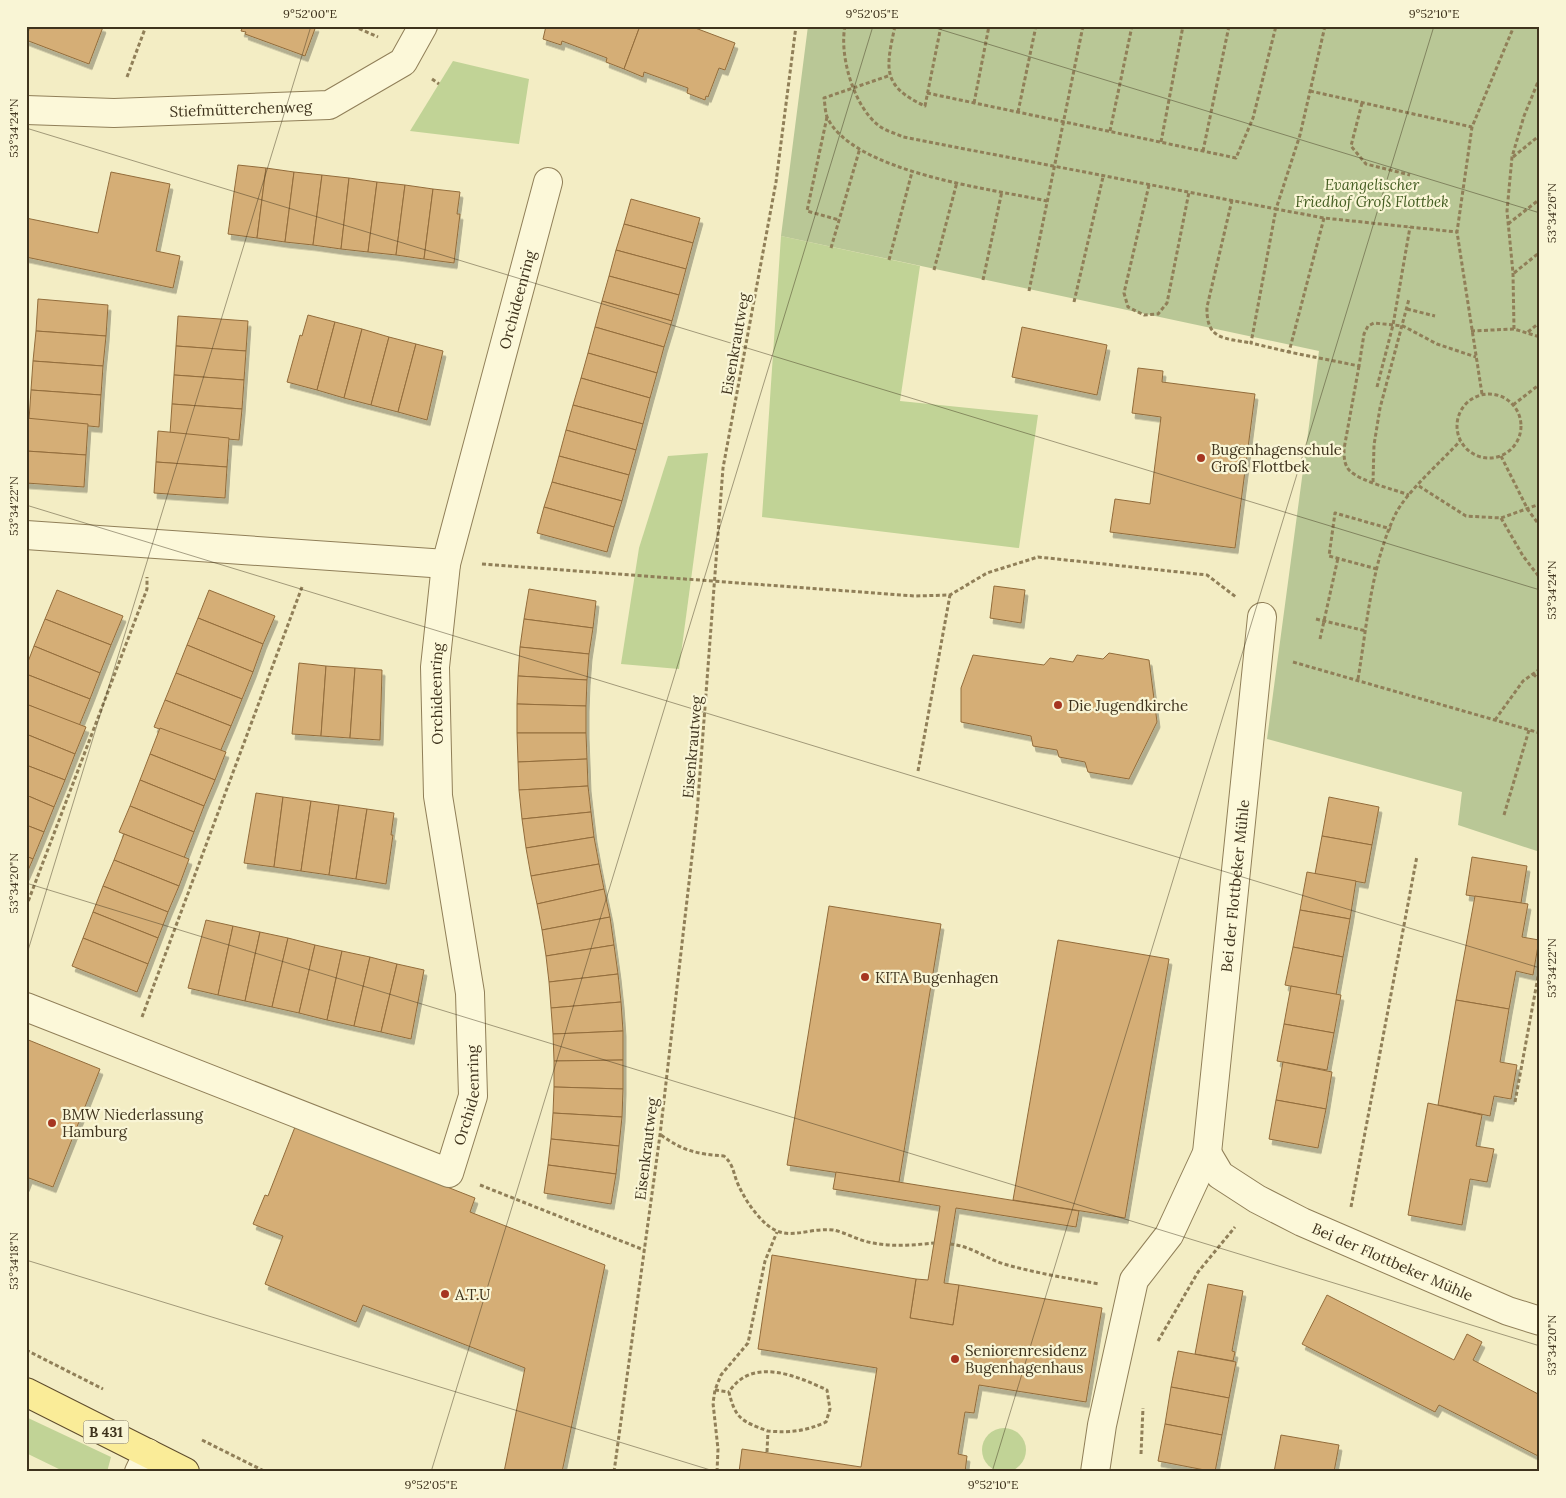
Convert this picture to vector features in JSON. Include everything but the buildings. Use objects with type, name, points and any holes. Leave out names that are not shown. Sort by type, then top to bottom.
[{"type":"main road","name":"B 431","points":[[26,1392],[143,1462],[185,1472]]},
{"type":"street","name":"Stiefmütterchenweg","points":[[26,110],[114,113],[329,105],[403,62],[423,26]]},
{"type":"street","name":"Orchideenring","points":[[449,1173],[473,1096],[470,993],[438,796],[435,667],[446,564],[548,182]]},
{"type":"street","points":[[26,535],[446,564]]},
{"type":"street","name":"Bei der Flottbeker Mühle","points":[[1095,1472],[1102,1425],[1134,1280],[1169,1235],[1207,1153],[1262,617]]},
{"type":"street","points":[[26,1008],[449,1173]]},
{"type":"street","name":"Bei der Flottbeker Mühle","points":[[1207,1153],[1220,1175],[1257,1199],[1345,1241],[1508,1311],[1540,1321]]},
{"type":"path","points":[[114,113],[146,26]]},
{"type":"path","name":"Eisenkrautweg","points":[[614,1472],[660,1135],[698,804],[724,468],[776,182],[796,26]]},
{"type":"path","points":[[845,26],[845,60],[858,100],[878,126],[903,137],[1324,218],[1457,232]]},
{"type":"path","points":[[895,26],[888,60],[888,76],[907,98],[924,106],[941,26]]},
{"type":"path","points":[[974,103],[990,26]]},
{"type":"path","points":[[1018,112],[1036,26]]},
{"type":"path","points":[[1029,291],[1083,26]]},
{"type":"path","points":[[1110,131],[1132,26]]},
{"type":"path","points":[[1161,142],[1183,26]]},
{"type":"path","points":[[1203,151],[1229,26]]},
{"type":"path","points":[[927,93],[1236,158],[1253,118],[1276,26]]},
{"type":"path","points":[[1251,343],[1276,209],[1300,135],[1326,26]]},
{"type":"path","points":[[1482,394],[1457,232],[1472,128],[1514,26]]},
{"type":"path","points":[[839,220],[807,211],[827,117],[824,98],[888,76]]},
{"type":"path","points":[[1514,329],[1513,273],[1507,211],[1512,157],[1524,116],[1540,77]]},
{"type":"path","points":[[1310,91],[1472,128]]},
{"type":"path","points":[[1362,103],[1351,146],[1366,164],[1410,175]]},
{"type":"path","points":[[827,117],[840,134],[881,161],[912,172],[1048,201]]},
{"type":"path","points":[[1512,157],[1540,135]]},
{"type":"path","points":[[831,248],[860,148]]},
{"type":"path","points":[[889,260],[912,172]]},
{"type":"path","points":[[1074,302],[1104,177]]},
{"type":"path","points":[[934,270],[957,182]]},
{"type":"path","points":[[1149,185],[1124,293],[1128,307],[1144,315],[1158,314],[1167,303],[1189,192]]},
{"type":"path","points":[[983,280],[1002,191]]},
{"type":"path","points":[[1508,224],[1540,199]]},
{"type":"path","points":[[1232,200],[1207,307],[1207,320],[1212,331],[1221,338],[1359,366]]},
{"type":"path","points":[[1289,352],[1324,218]]},
{"type":"path","points":[[1377,387],[1393,325],[1410,227]]},
{"type":"path","points":[[1513,273],[1540,252]]},
{"type":"path","points":[[1373,482],[1374,446],[1380,408],[1389,367],[1403,326],[1409,299]]},
{"type":"path","points":[[1407,309],[1435,316]]},
{"type":"path","points":[[1528,332],[1540,322]]},
{"type":"path","points":[[1409,495],[1373,482],[1350,471],[1344,461],[1344,449],[1364,334],[1368,326],[1374,323],[1403,326],[1437,344],[1476,357]]},
{"type":"path","points":[[1471,331],[1514,329],[1540,337]]},
{"type":"path","points":[[1513,404],[1540,384]]},
{"type":"path","points":[[1482,394],[1502,397],[1513,404],[1520,415],[1521,428],[1514,445],[1501,456],[1489,458],[1478,456],[1468,450],[1460,441],[1457,428],[1459,415],[1466,404],[1482,394]]},
{"type":"path","points":[[1358,679],[1377,569],[1395,515],[1409,495],[1460,441]]},
{"type":"path","points":[[1501,456],[1528,510],[1540,526]]},
{"type":"path","points":[[1419,486],[1466,516],[1501,518],[1528,510],[1540,504]]},
{"type":"path","points":[[1377,569],[1329,556],[1336,513],[1391,529]]},
{"type":"path","points":[[1501,518],[1523,556],[1540,578]]},
{"type":"path","points":[[26,907],[147,589],[148,544]]},
{"type":"path","points":[[130,1048],[314,555]]},
{"type":"path","points":[[446,564],[464,562],[716,583],[915,596],[950,595],[987,573],[1038,558],[1207,575],[1262,617]]},
{"type":"path","points":[[1320,639],[1338,558]]},
{"type":"path","points":[[918,771],[950,595]]},
{"type":"path","points":[[1316,619],[1366,631]]},
{"type":"path","points":[[1258,654],[1358,679],[1540,733]]},
{"type":"path","points":[[1495,720],[1523,681],[1540,669]]},
{"type":"path","points":[[1533,674],[1540,680]]},
{"type":"path","points":[[1504,816],[1530,730]]},
{"type":"path","points":[[1345,1241],[1417,856]]},
{"type":"path","points":[[1515,1102],[1540,966]]},
{"type":"path","points":[[660,1135],[678,1148],[698,1154],[724,1156],[733,1164],[737,1181],[746,1200],[762,1221],[777,1232],[793,1235],[819,1229],[838,1231],[851,1238],[874,1244],[905,1246],[934,1244]]},
{"type":"path","points":[[449,1173],[644,1250]]},
{"type":"path","points":[[1157,1347],[1159,1338],[1198,1272],[1257,1199]]},
{"type":"path","points":[[717,1472],[718,1449],[713,1403],[715,1390],[721,1375],[748,1343],[765,1260],[777,1232]]},
{"type":"path","points":[[950,1244],[970,1248],[997,1261],[1030,1272],[1132,1290]]},
{"type":"path","points":[[761,1371],[785,1373],[827,1390],[830,1410],[826,1422],[810,1429],[791,1433],[768,1431],[746,1422],[733,1410],[729,1392],[744,1376],[761,1371]]},
{"type":"path","points":[[715,1390],[729,1392]]},
{"type":"path","points":[[1141,1454],[1143,1403]]},
{"type":"path","points":[[767,1452],[768,1431]]},
{"type":"green space","name":"Evangelischer Friedhof Groß Flottbek","points":[[808,26],[1540,26],[1540,852],[1458,825],[1462,792],[1267,739],[1319,351],[781,236]]},
{"type":"green space","points":[[453,61],[529,79],[519,144],[410,131]]},
{"type":"green space","points":[[781,236],[920,266],[900,401],[1038,415],[1019,548],[762,517]]},
{"type":"green space","points":[[708,453],[679,669],[621,664],[639,548],[668,456]]},
{"type":"green space","points":[[26,1417],[111,1457],[107,1472],[65,1472],[26,1453]]},
{"type":"green space","points":[[1000,1428],[1008,1428],[1020,1434],[1026,1450],[1020,1466],[1008,1472],[1000,1472],[988,1466],[982,1454],[982,1446],[988,1434]]},
{"type":"place","name":"Bugenhagenschule Groß Flottbek","points":[[1201,458]]},
{"type":"place","name":"Die Jugendkirche","points":[[1058,705]]},
{"type":"place","name":"KITA Bugenhagen","points":[[865,977]]},
{"type":"place","name":"BMW Niederlassung Hamburg","points":[[52,1123]]},
{"type":"place","name":"A.T.U","points":[[445,1294]]},
{"type":"place","name":"Seniorenresidenz Bugenhagenhaus","points":[[955,1359]]}]
